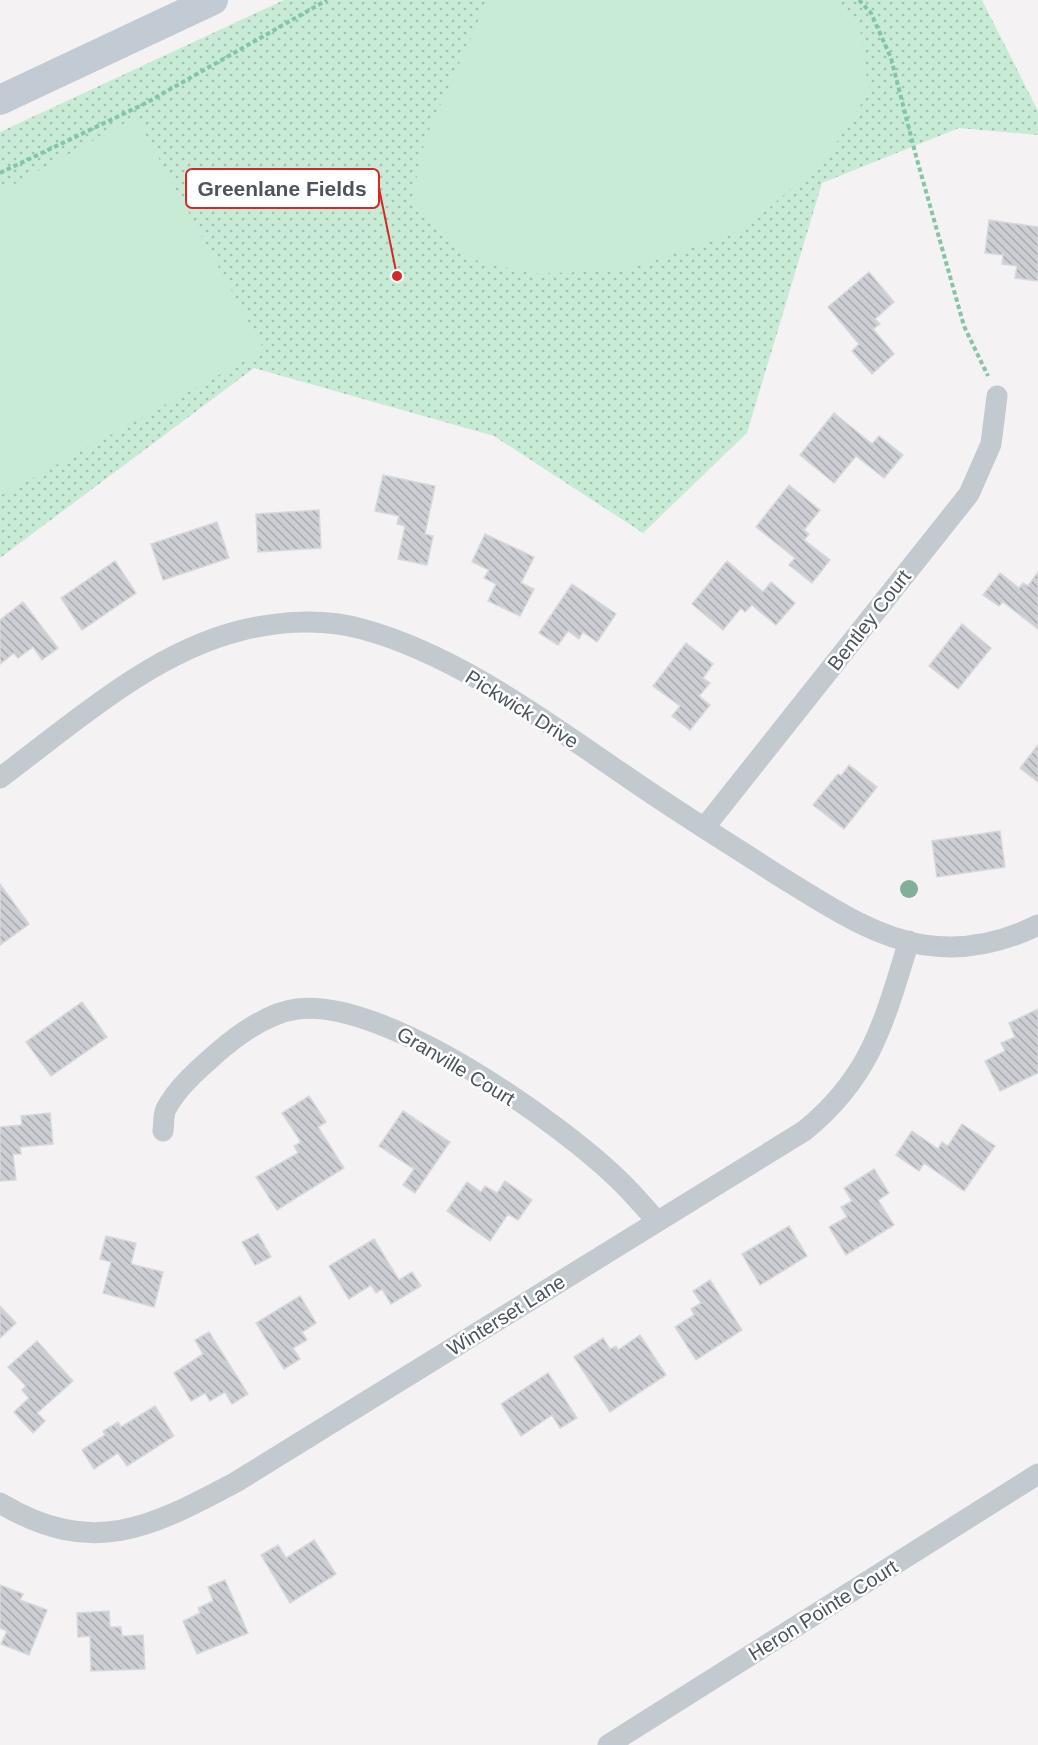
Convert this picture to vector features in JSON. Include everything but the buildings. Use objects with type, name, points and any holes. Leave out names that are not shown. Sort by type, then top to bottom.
[{"type":"street","points":[[0,100],[213,0]]},
{"type":"street","name":"Bentley Court","points":[[704,828],[969,494],[992,444],[997,396]]},
{"type":"street","name":"Pickwick Drive","points":[[0,778],[102,703],[169,659],[204,641],[241,630],[279,624],[319,622],[358,628],[398,640],[436,658],[550,726],[704,828],[840,912],[892,937],[955,947],[986,944],[1020,934],[1038,925]]},
{"type":"street","name":"Winterset Lane","points":[[0,1503],[24,1517],[43,1524],[83,1533],[115,1533],[175,1515],[236,1482],[804,1131],[830,1109],[850,1086],[879,1035],[909,941]]},
{"type":"street","name":"Granville Court","points":[[163,1131],[165,1110],[180,1089],[214,1055],[244,1032],[270,1017],[297,1009],[328,1009],[358,1015],[389,1027],[448,1057],[584,1150],[623,1184],[657,1221]]},
{"type":"street","name":"Heron Pointe Court","points":[[608,1745],[1038,1474]]},
{"type":"path","points":[[0,173],[146,103],[327,0]]},
{"type":"path","points":[[859,0],[871,13],[891,58],[964,326],[997,396]]},
{"type":"green space","points":[[284,0],[982,0],[1038,111],[1038,135],[959,128],[822,183],[747,433],[643,533],[494,436],[254,368],[0,558],[0,132]]},
{"type":"green space","points":[[488,0],[837,0],[859,22],[869,92],[829,154],[745,230],[624,270],[533,274],[467,258],[412,199],[425,139]]},
{"type":"green space","points":[[136,117],[264,350],[0,496],[0,192]]},
{"type":"place","name":"Greenlane Fields","points":[[397,276]]}]
